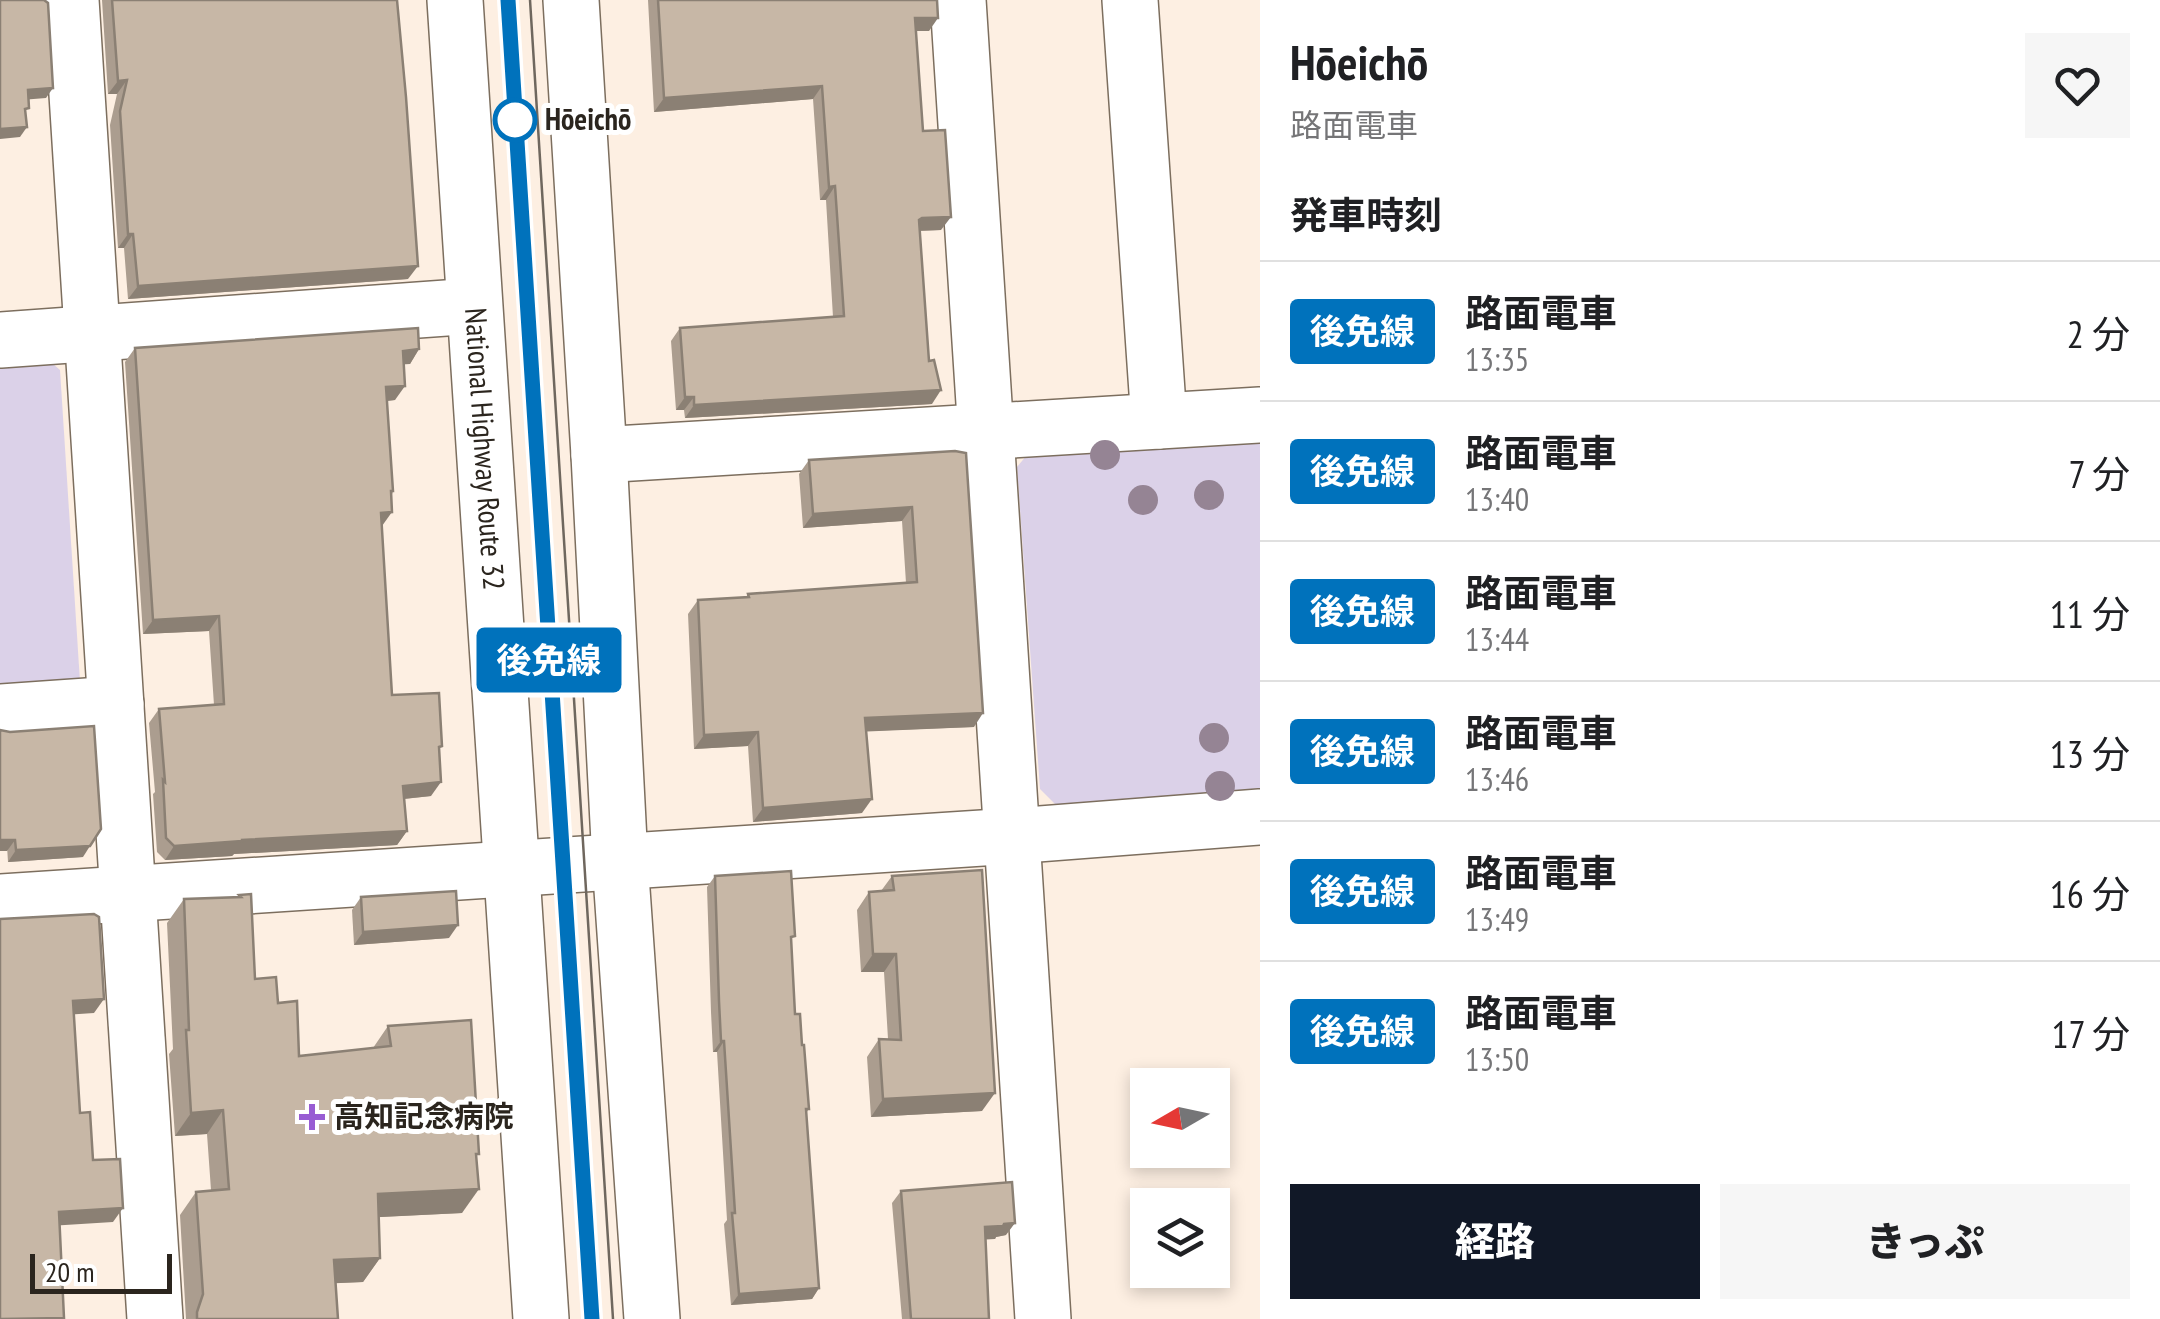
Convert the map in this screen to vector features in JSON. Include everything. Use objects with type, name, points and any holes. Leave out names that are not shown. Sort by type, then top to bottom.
[{"type":"main road","points":[[70,0],[155,1319]]},
{"type":"main road","name":"National Highway Route 32","points":[[455,0],[541,1319]]},
{"type":"main road","points":[[571,0],[620,861],[652,1319]]},
{"type":"main road","points":[[958,0],[1044,1319]]},
{"type":"main road","points":[[1130,0],[1159,422]]},
{"type":"main road","points":[[0,340],[474,306]]},
{"type":"main road","points":[[599,456],[1260,415]]},
{"type":"main road","points":[[0,712],[116,704]]},
{"type":"main road","points":[[0,902],[1260,817]]},
{"type":"shaded area","points":[[46,358],[60,370],[80,682],[0,697],[0,361]]},
{"type":"shaded area","points":[[1260,433],[1260,790],[1056,805],[1040,789],[1017,467],[1032,449]]},
{"type":"building","points":[[0,0],[48,3],[53,88],[28,90],[27,127],[0,129]]},
{"type":"building","points":[[112,0],[397,0],[418,266],[138,286],[133,234],[128,234],[120,111],[127,80],[118,81]]},
{"type":"building","points":[[658,0],[937,0],[938,18],[915,18],[923,131],[945,130],[951,217],[919,220],[929,361],[934,360],[941,390],[694,405],[694,397],[685,397],[680,328],[844,316],[835,186],[829,187],[822,86],[664,98]]},
{"type":"building","points":[[418,328],[419,349],[403,351],[405,386],[386,387],[393,491],[392,512],[381,513],[392,695],[439,693],[441,782],[403,786],[407,831],[174,846],[166,838],[159,709],[224,704],[219,616],[153,620],[135,348]]},
{"type":"building","points":[[966,453],[983,713],[865,718],[872,799],[763,808],[758,732],[704,735],[698,600],[917,582],[912,507],[813,514],[809,460]]},
{"type":"building","points":[[94,726],[101,829],[90,846],[16,850],[15,840],[0,840],[0,730]]},
{"type":"building","points":[[982,870],[995,1093],[883,1099],[879,1039],[901,1040],[896,954],[873,954],[869,892],[894,890],[892,876]]},
{"type":"building","points":[[791,871],[795,1014],[800,1014],[804,1045],[819,1288],[739,1294],[721,1041],[715,876]]},
{"type":"building","points":[[456,891],[458,925],[363,932],[361,897]]},
{"type":"building","name":"高知記念病院","points":[[251,894],[255,979],[276,977],[278,1003],[297,1001],[299,1056],[391,1046],[388,1026],[471,1020],[479,1189],[378,1194],[380,1258],[334,1260],[338,1319],[197,1319],[203,1294],[196,1192],[229,1189],[223,1110],[191,1113],[184,899]]},
{"type":"building","points":[[94,914],[99,917],[104,999],[73,1001],[80,1113],[90,1112],[93,1160],[120,1159],[123,1208],[59,1212],[64,1318],[0,1319],[0,919]]},
{"type":"building","points":[[1012,1182],[1015,1223],[985,1227],[989,1319],[911,1319],[901,1191]]},
{"type":"tram line","points":[[508,0],[592,1319]]},
{"type":"tram line","name":"後免線","points":[[508,0],[592,1319]]},
{"type":"tram line","points":[[530,0],[613,1319]]},
{"type":"place","name":"Hōeichō","points":[[515,120]]},
{"type":"place","name":"高知記念病院","points":[[312,1117]]}]
